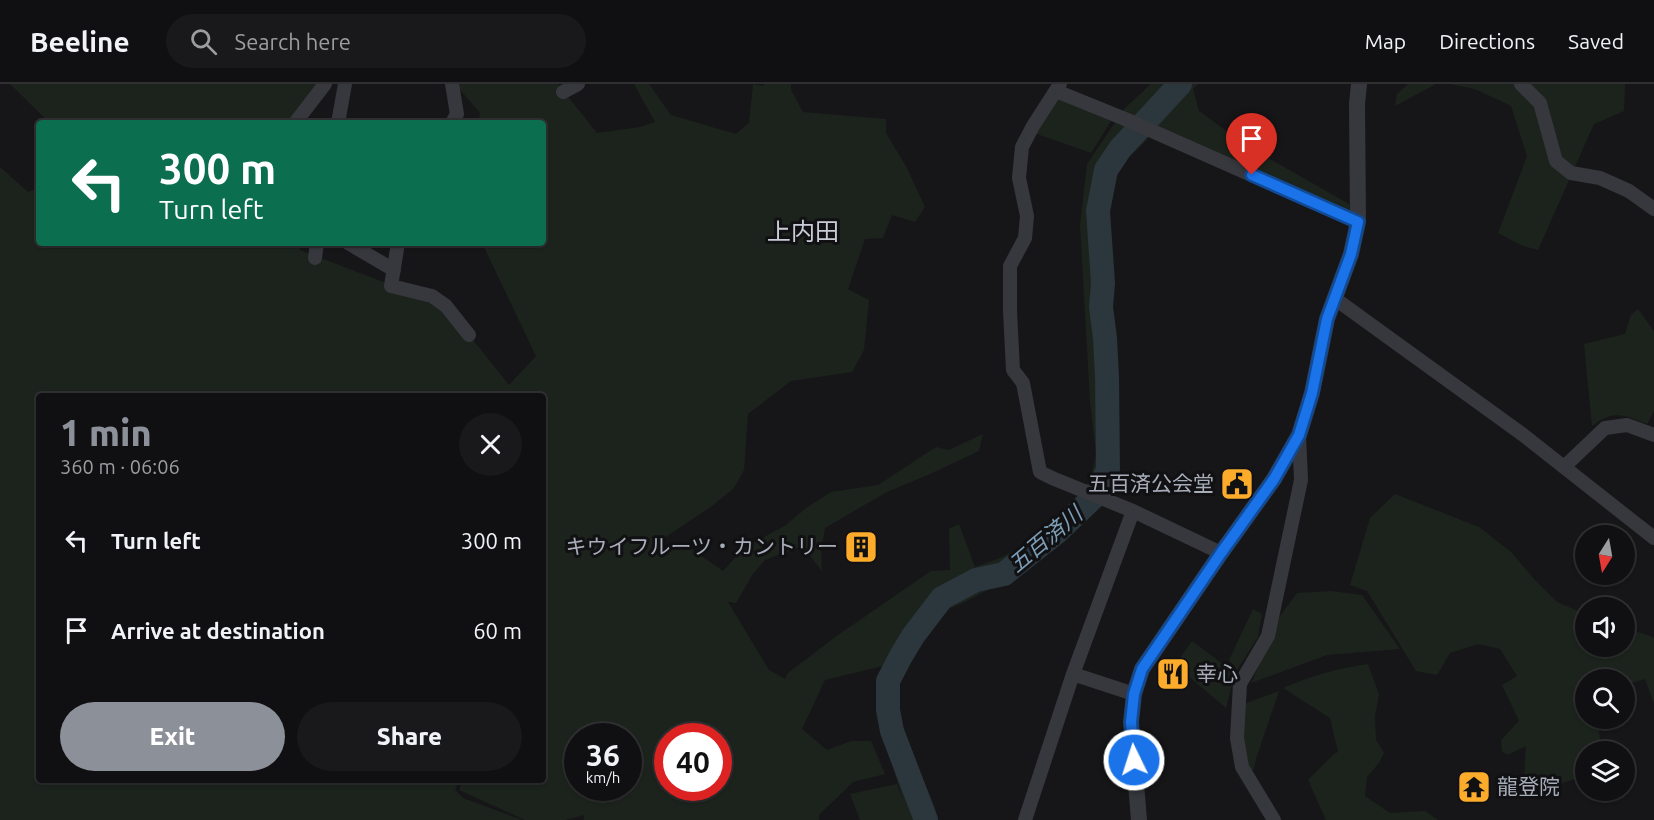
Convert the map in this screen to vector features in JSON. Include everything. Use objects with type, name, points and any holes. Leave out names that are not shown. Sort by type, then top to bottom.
[{"type":"street","points":[[297,120],[324,84]]},
{"type":"street","points":[[339,120],[345,84]]},
{"type":"street","points":[[452,84],[457,114],[454,120]]},
{"type":"street","points":[[563,92],[578,84]]},
{"type":"street","points":[[1139,820],[1131,722],[1134,694],[1142,669],[1274,479],[1299,435],[1312,393],[1327,319],[1351,254],[1358,222],[1357,104],[1359,84]]},
{"type":"street","points":[[1521,84],[1540,103],[1556,161],[1571,173],[1600,178],[1629,192],[1654,209]]},
{"type":"street","points":[[1221,553],[1132,511],[1040,472],[1023,383],[1013,369],[1010,266],[1025,238],[1027,216],[1019,178],[1022,147],[1058,87],[1358,222]]},
{"type":"street","points":[[315,258],[317,246]]},
{"type":"street","points":[[353,246],[394,270]]},
{"type":"street","points":[[398,246],[391,286],[432,296],[446,306],[469,334]]},
{"type":"street","points":[[1334,298],[1564,466],[1654,538]]},
{"type":"street","points":[[1564,466],[1605,428],[1627,425],[1654,435]]},
{"type":"street","points":[[1274,820],[1242,766],[1237,738],[1240,684],[1268,636],[1301,480],[1299,435]]},
{"type":"street","points":[[1024,820],[1073,674],[1132,511]]},
{"type":"street","points":[[1073,674],[1134,694]]},
{"type":"shaded area","points":[[10,84],[320,84],[298,120],[47,120]]},
{"type":"shaded area","points":[[455,84],[558,84],[597,133],[640,127],[655,122],[634,84],[649,84],[671,115],[736,134],[749,123],[753,84],[763,86],[764,84],[791,84],[791,90],[803,112],[886,119],[886,133],[907,168],[925,207],[915,222],[892,215],[883,238],[865,239],[848,289],[869,300],[864,350],[852,372],[791,381],[748,414],[744,470],[734,488],[712,506],[658,542],[663,553],[684,544],[723,571],[744,548],[786,525],[806,508],[831,492],[878,485],[936,447],[949,450],[983,434],[979,451],[887,492],[825,528],[821,550],[822,571],[802,546],[765,560],[753,574],[736,603],[728,602],[769,670],[785,679],[788,673],[838,635],[931,571],[950,570],[949,529],[959,524],[975,567],[1000,558],[1062,525],[1091,477],[1096,454],[1090,401],[1080,225],[1087,164],[1124,109],[1151,84],[1198,84],[1193,89],[1199,111],[1247,146],[1349,204],[1350,215],[1159,128],[1117,169],[1106,220],[1112,317],[1113,462],[1105,490],[1093,509],[1079,524],[1020,573],[939,613],[915,644],[900,673],[895,690],[901,728],[934,805],[938,820],[860,820],[850,794],[897,784],[904,804],[881,726],[883,666],[825,680],[802,729],[827,750],[851,741],[871,741],[885,774],[853,782],[819,815],[819,820],[584,820],[584,815],[565,820],[525,820],[459,790],[462,783],[546,783],[546,393],[36,393],[36,783],[458,783],[455,790],[463,798],[522,820],[0,820],[0,167],[28,192],[36,189],[36,246],[299,246],[300,250],[446,306],[509,385],[536,356],[483,246],[546,246],[546,120],[479,120],[480,113]]},
{"type":"shaded area","points":[[1408,84],[1436,84],[1395,106],[1397,94]]},
{"type":"shaded area","points":[[1450,84],[1625,84],[1624,111],[1594,124],[1538,250],[1523,246],[1498,233],[1527,156],[1511,106],[1475,89]]},
{"type":"shaded area","points":[[1058,98],[1111,121],[1091,153],[1034,133]]},
{"type":"shaded area","points":[[1638,309],[1654,331],[1654,411],[1647,424],[1619,415],[1607,417],[1592,426],[1584,344],[1625,334],[1631,315]]},
{"type":"shaded area","points":[[1395,494],[1479,527],[1511,552],[1557,602],[1575,610],[1575,657],[1635,657],[1635,631],[1654,638],[1654,704],[1645,679],[1635,682],[1635,669],[1575,669],[1575,729],[1599,729],[1600,741],[1575,741],[1574,779],[1549,788],[1533,778],[1524,778],[1526,746],[1507,755],[1502,751],[1501,740],[1519,721],[1502,685],[1517,676],[1500,649],[1478,644],[1450,653],[1437,675],[1416,671],[1367,591],[1350,585],[1370,518]]},
{"type":"shaded area","points":[[1331,591],[1362,595],[1400,649],[1327,655],[1251,683],[1280,616],[1297,593]]},
{"type":"shaded area","points":[[1253,609],[1262,614],[1258,637],[1237,670],[1229,660]]},
{"type":"shaded area","points":[[1192,641],[1235,673],[1226,708],[1175,665]]},
{"type":"shaded area","points":[[1368,664],[1379,694],[1375,716],[1376,740],[1384,753],[1367,777],[1365,796],[1390,813],[1425,811],[1438,820],[1326,820],[1308,780],[1338,752],[1330,718],[1283,688],[1325,673]]},
{"type":"shaded area","points":[[1279,691],[1254,769],[1249,772],[1244,754],[1244,704]]},
{"type":"waterway","name":"五百済川","points":[[926,820],[892,731],[888,710],[888,681],[913,636],[942,598],[976,580],[1004,574],[1057,532],[1097,494],[1108,469],[1107,377],[1101,307],[1103,283],[1098,211],[1106,170],[1120,149],[1180,84]]},
{"type":"place","name":"五百済公会堂","points":[[1237,484]]},
{"type":"place","name":"キウイフルーツ・カントリー","points":[[861,547]]},
{"type":"place","name":"幸心","points":[[1173,674]]},
{"type":"place","name":"龍登院","points":[[1474,787]]},
{"type":"district","name":"上内田","points":[[803,232]]},
{"type":"route","points":[[1134,760],[1131,722],[1134,694],[1142,669],[1274,479],[1299,435],[1312,393],[1327,319],[1351,254],[1358,222],[1252,175]]}]
